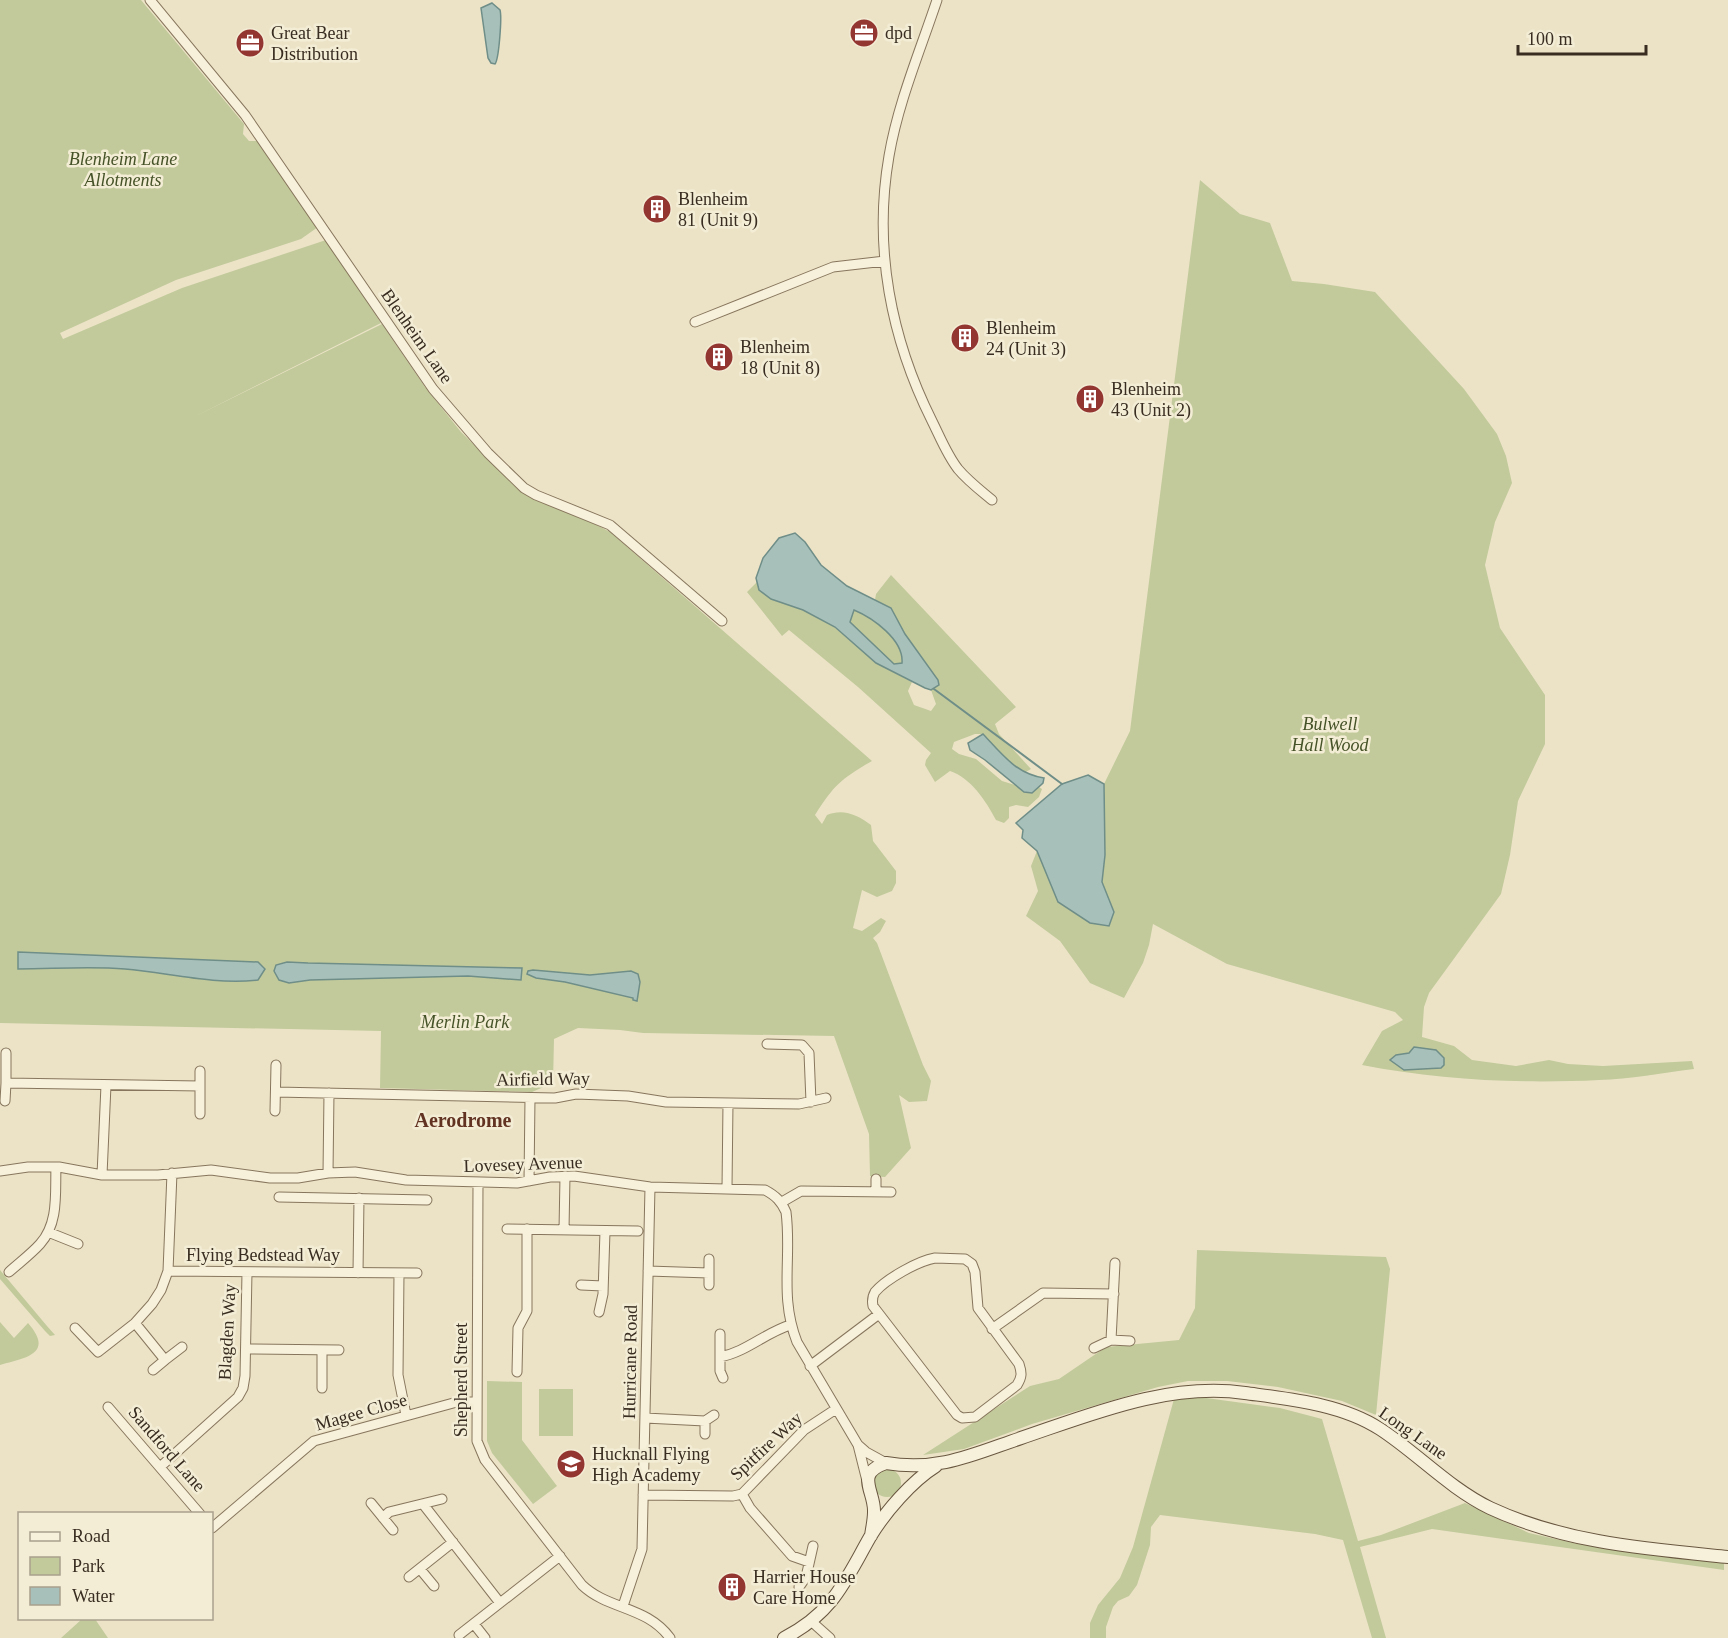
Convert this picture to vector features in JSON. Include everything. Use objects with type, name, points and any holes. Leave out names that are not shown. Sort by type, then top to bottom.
[{"type":"main road","name":"Long Lane","points":[[937,1466],[1090,1416],[1167,1394],[1207,1390],[1243,1392],[1316,1404],[1353,1415],[1378,1428],[1466,1493],[1489,1507],[1556,1533],[1654,1550],[1728,1557]]},
{"type":"main road","points":[[868,1487],[874,1499],[881,1503],[888,1504],[901,1498],[907,1479],[900,1468],[890,1464]]},
{"type":"main road","points":[[871,1536],[875,1510],[868,1487],[874,1469],[890,1464],[937,1466]]},
{"type":"main road","points":[[784,1638],[812,1622],[825,1610],[856,1566],[871,1536],[913,1483],[937,1466]]},
{"type":"street","name":"Blenheim Lane","points":[[150,0],[245,115],[326,231],[390,329],[433,389],[473,436],[524,488],[610,525],[722,621]]},
{"type":"street","points":[[937,0],[899,114],[889,156],[883,215],[885,261],[893,316],[914,382],[952,461],[964,476],[992,500]]},
{"type":"street","points":[[695,322],[833,267],[885,261]]},
{"type":"street","points":[[767,1044],[802,1045],[807,1048],[811,1102]]},
{"type":"street","points":[[5,1101],[6,1053]]},
{"type":"street","points":[[275,1110],[276,1065]]},
{"type":"street","points":[[200,1071],[200,1114]]},
{"type":"street","points":[[6,1083],[200,1086]]},
{"type":"street","points":[[102,1175],[106,1085]]},
{"type":"street","name":"Airfield Way","points":[[276,1092],[530,1098],[555,1098],[576,1094],[628,1096],[666,1102],[799,1104],[826,1098]]},
{"type":"street","points":[[328,1173],[329,1093]]},
{"type":"street","points":[[529,1181],[530,1098]]},
{"type":"street","points":[[727,1188],[728,1103]]},
{"type":"street","name":"Lovesey Avenue","points":[[0,1172],[28,1167],[56,1167],[102,1175],[158,1175],[212,1170],[270,1178],[298,1178],[328,1173],[355,1172],[406,1180],[478,1183],[517,1183],[565,1176],[650,1187],[765,1190],[782,1202]]},
{"type":"street","points":[[9,1272],[40,1244],[48,1232],[54,1209],[56,1167]]},
{"type":"street","points":[[75,1328],[98,1353],[135,1323],[156,1297],[168,1271],[172,1173]]},
{"type":"street","points":[[564,1230],[565,1176]]},
{"type":"street","points":[[876,1179],[876,1192]]},
{"type":"street","name":"Shepherd Street","points":[[478,1183],[477,1441],[485,1460],[589,1592],[644,1615],[657,1623],[670,1637]]},
{"type":"street","name":"Hurricane Road","points":[[623,1606],[642,1550],[650,1187]]},
{"type":"street","points":[[890,1464],[866,1452],[858,1445],[810,1366],[790,1325],[786,1288],[788,1223],[782,1202],[801,1191],[891,1192]]},
{"type":"street","points":[[279,1197],[427,1200]]},
{"type":"street","name":"Flying Bedstead Way","points":[[358,1272],[359,1198]]},
{"type":"street","points":[[507,1229],[638,1231]]},
{"type":"street","points":[[517,1372],[518,1328],[527,1311],[528,1229]]},
{"type":"street","points":[[599,1312],[603,1286],[605,1231]]},
{"type":"street","points":[[48,1232],[78,1244]]},
{"type":"street","points":[[935,1258],[965,1259],[972,1264],[975,1272],[978,1308],[992,1329],[1019,1364],[1022,1371],[1021,1379],[1017,1385],[975,1417],[962,1418],[957,1415],[879,1314],[873,1306],[872,1298],[876,1292],[912,1265],[935,1258]]},
{"type":"street","points":[[709,1259],[709,1285]]},
{"type":"street","points":[[1111,1340],[1116,1263]]},
{"type":"street","name":"Flying Bedstead Way","points":[[168,1271],[417,1273]]},
{"type":"street","points":[[648,1271],[709,1273]]},
{"type":"street","name":"Blagden Way","points":[[160,1467],[238,1397],[243,1388],[247,1272]]},
{"type":"street","points":[[399,1273],[398,1375],[406,1415]]},
{"type":"street","points":[[581,1285],[603,1286]]},
{"type":"street","points":[[992,1329],[1043,1293],[1114,1294]]},
{"type":"street","points":[[810,1366],[879,1314]]},
{"type":"street","points":[[135,1323],[165,1360]]},
{"type":"street","points":[[720,1357],[735,1354],[780,1328],[790,1325]]},
{"type":"street","points":[[720,1334],[720,1371],[723,1378]]},
{"type":"street","points":[[1094,1348],[1111,1340],[1130,1341]]},
{"type":"street","points":[[153,1370],[182,1347]]},
{"type":"street","points":[[246,1349],[339,1350]]},
{"type":"street","points":[[322,1350],[322,1388]]},
{"type":"street","name":"Magee Close","points":[[213,1526],[314,1441],[458,1402],[477,1402]]},
{"type":"street","name":"Sandford Lane","points":[[108,1407],[198,1512]]},
{"type":"street","name":"Spitfire Way","points":[[643,1495],[733,1496],[742,1494],[804,1430],[836,1409]]},
{"type":"street","points":[[645,1418],[705,1420],[714,1415]]},
{"type":"street","points":[[705,1420],[705,1434]]},
{"type":"street","points":[[858,1445],[868,1487]]},
{"type":"street","points":[[742,1494],[750,1508],[792,1556],[809,1562]]},
{"type":"street","points":[[383,1518],[389,1512],[442,1499]]},
{"type":"street","points":[[371,1503],[393,1530]]},
{"type":"street","points":[[423,1504],[500,1603]]},
{"type":"street","points":[[409,1578],[453,1542]]},
{"type":"street","points":[[799,1587],[806,1577],[813,1546]]},
{"type":"street","points":[[459,1635],[560,1556]]},
{"type":"street","points":[[420,1569],[434,1586]]},
{"type":"street","points":[[812,1622],[830,1638]]},
{"type":"street","points":[[474,1624],[485,1638]]},
{"type":"green space","points":[[0,0],[141,0],[244,124],[243,134],[249,141],[257,141],[318,227],[301,239],[176,280],[60,333],[63,339],[182,288],[326,240],[381,323],[196,416],[382,324],[425,387],[461,432],[507,477],[610,532],[872,761],[839,784],[815,815],[822,824],[827,815],[839,812],[845,812],[866,821],[871,825],[873,841],[896,871],[896,883],[892,891],[877,897],[862,890],[853,928],[862,931],[881,918],[886,921],[880,932],[873,938],[877,943],[931,1081],[927,1101],[909,1102],[899,1095],[911,1148],[885,1177],[870,1176],[869,1134],[834,1036],[643,1033],[578,1028],[554,1039],[553,1083],[532,1092],[380,1088],[381,1031],[0,1023]]},
{"type":"green space","name":"Bulwell Hall Wood","points":[[1200,180],[1240,214],[1270,223],[1292,281],[1375,292],[1464,389],[1497,434],[1506,456],[1512,483],[1495,522],[1485,565],[1500,628],[1545,695],[1545,744],[1518,801],[1510,855],[1501,894],[1429,993],[1424,1007],[1422,1037],[1454,1046],[1472,1060],[1516,1066],[1549,1060],[1568,1064],[1603,1066],[1692,1061],[1694,1069],[1611,1079],[1539,1081],[1480,1080],[1362,1065],[1382,1031],[1403,1020],[1395,1012],[1227,964],[1153,924],[1143,963],[1124,998],[1090,983],[1060,941],[1026,916],[1038,891],[1031,866],[1037,851],[1058,902],[1114,912],[1102,882],[1105,855],[1104,784],[1130,731]]},
{"type":"green space","points":[[891,575],[1016,707],[995,724],[999,734],[1031,769],[1024,773],[1005,759],[983,734],[975,734],[954,742],[952,749],[959,754],[976,759],[1002,781],[1015,785],[1024,792],[1032,793],[1039,787],[1042,789],[1039,797],[1028,807],[1016,805],[1009,807],[1009,818],[1004,823],[996,820],[977,791],[958,774],[950,771],[935,782],[925,765],[931,753],[858,687],[789,630],[782,636],[747,592],[757,582],[759,590],[771,599],[803,610],[835,627],[876,663],[912,682],[908,691],[914,705],[931,711],[936,704],[931,690],[934,689],[938,680],[905,634],[891,608],[875,600],[876,594]]},
{"type":"green space","points":[[854,610],[886,630],[898,646],[902,663],[894,664],[850,622]]},
{"type":"green space","points":[[1197,1250],[1386,1257],[1390,1269],[1376,1415],[1342,1401],[1278,1387],[1227,1381],[1188,1381],[1158,1387],[1032,1424],[964,1449],[923,1455],[1030,1386],[1059,1379],[1106,1347],[1179,1340],[1195,1308]]},
{"type":"green space","points":[[0,1270],[55,1335],[50,1336],[45,1331],[0,1279]]},
{"type":"green space","points":[[0,1322],[14,1338],[28,1323],[36,1333],[38,1348],[27,1357],[0,1365]]},
{"type":"green space","points":[[487,1381],[522,1382],[522,1440],[557,1486],[533,1504],[492,1453],[487,1441]]},
{"type":"green space","points":[[539,1389],[573,1389],[573,1436],[539,1436]]},
{"type":"green space","points":[[1199,1397],[1280,1408],[1322,1419],[1358,1541],[1381,1535],[1465,1503],[1529,1533],[1578,1544],[1645,1554],[1724,1562],[1724,1570],[1432,1529],[1360,1547],[1386,1638],[1372,1638],[1343,1540],[1315,1534],[1160,1515],[1151,1527],[1150,1545],[1137,1585],[1129,1596],[1118,1601],[1113,1607],[1106,1627],[1106,1638],[1090,1638],[1090,1623],[1098,1605],[1120,1578],[1133,1547],[1174,1399]]},
{"type":"green space","points":[[887,1469],[897,1473],[901,1483],[897,1493],[887,1497],[877,1493],[873,1483],[877,1473]]},
{"type":"green space","points":[[81,1620],[96,1620],[108,1638],[61,1638]]},
{"type":"water","points":[[492,3],[501,14],[499,47],[495,64],[491,63],[488,58],[481,8]]},
{"type":"water","points":[[795,533],[805,542],[821,565],[847,586],[891,608],[905,634],[938,680],[939,685],[931,690],[925,688],[876,663],[835,627],[803,610],[771,599],[759,590],[756,578],[763,558],[779,538]],"holes":[[[854,610],[878,624],[893,638],[901,654],[902,663],[894,664],[850,622]]]},
{"type":"water","points":[[983,734],[1017,767],[1034,776],[1044,778],[1043,783],[1032,793],[1024,792],[970,750],[968,743]]},
{"type":"water","points":[[1088,775],[1104,784],[1105,855],[1102,882],[1114,912],[1109,926],[1090,923],[1058,902],[1037,851],[1022,838],[1023,830],[1016,823],[1062,784]]},
{"type":"water","points":[[18,952],[258,962],[265,969],[258,980],[225,981],[112,968],[18,969]]},
{"type":"water","points":[[287,962],[522,968],[521,980],[468,976],[310,980],[289,983],[279,980],[274,971],[276,965]]},
{"type":"water","points":[[528,971],[590,975],[631,971],[638,974],[640,982],[637,1001],[633,998],[565,982],[536,978],[527,974]]},
{"type":"water","points":[[1414,1047],[1436,1050],[1444,1058],[1444,1065],[1441,1068],[1404,1070],[1390,1060],[1396,1055],[1409,1053]]},
{"type":"waterway","points":[[934,689],[1062,784]]},
{"type":"place","name":"dpd","points":[[864,33]]},
{"type":"place","name":"Great Bear Distribution","points":[[250,43]]},
{"type":"place","name":"Blenheim 81 (Unit 9)","points":[[657,209]]},
{"type":"place","name":"Blenheim 24 (Unit 3)","points":[[965,338]]},
{"type":"place","name":"Blenheim 18 (Unit 8)","points":[[719,357]]},
{"type":"place","name":"Blenheim 43 (Unit 2)","points":[[1090,399]]},
{"type":"place","name":"Hucknall Flying High Academy","points":[[571,1464]]},
{"type":"place","name":"Harrier House Care Home","points":[[732,1587]]},
{"type":"district","name":"Aerodrome","points":[[463,1120]]},
{"type":"park label","name":"Blenheim Lane Allotments","points":[[123,169]]},
{"type":"park label","name":"Merlin Park","points":[[465,1022]]}]
